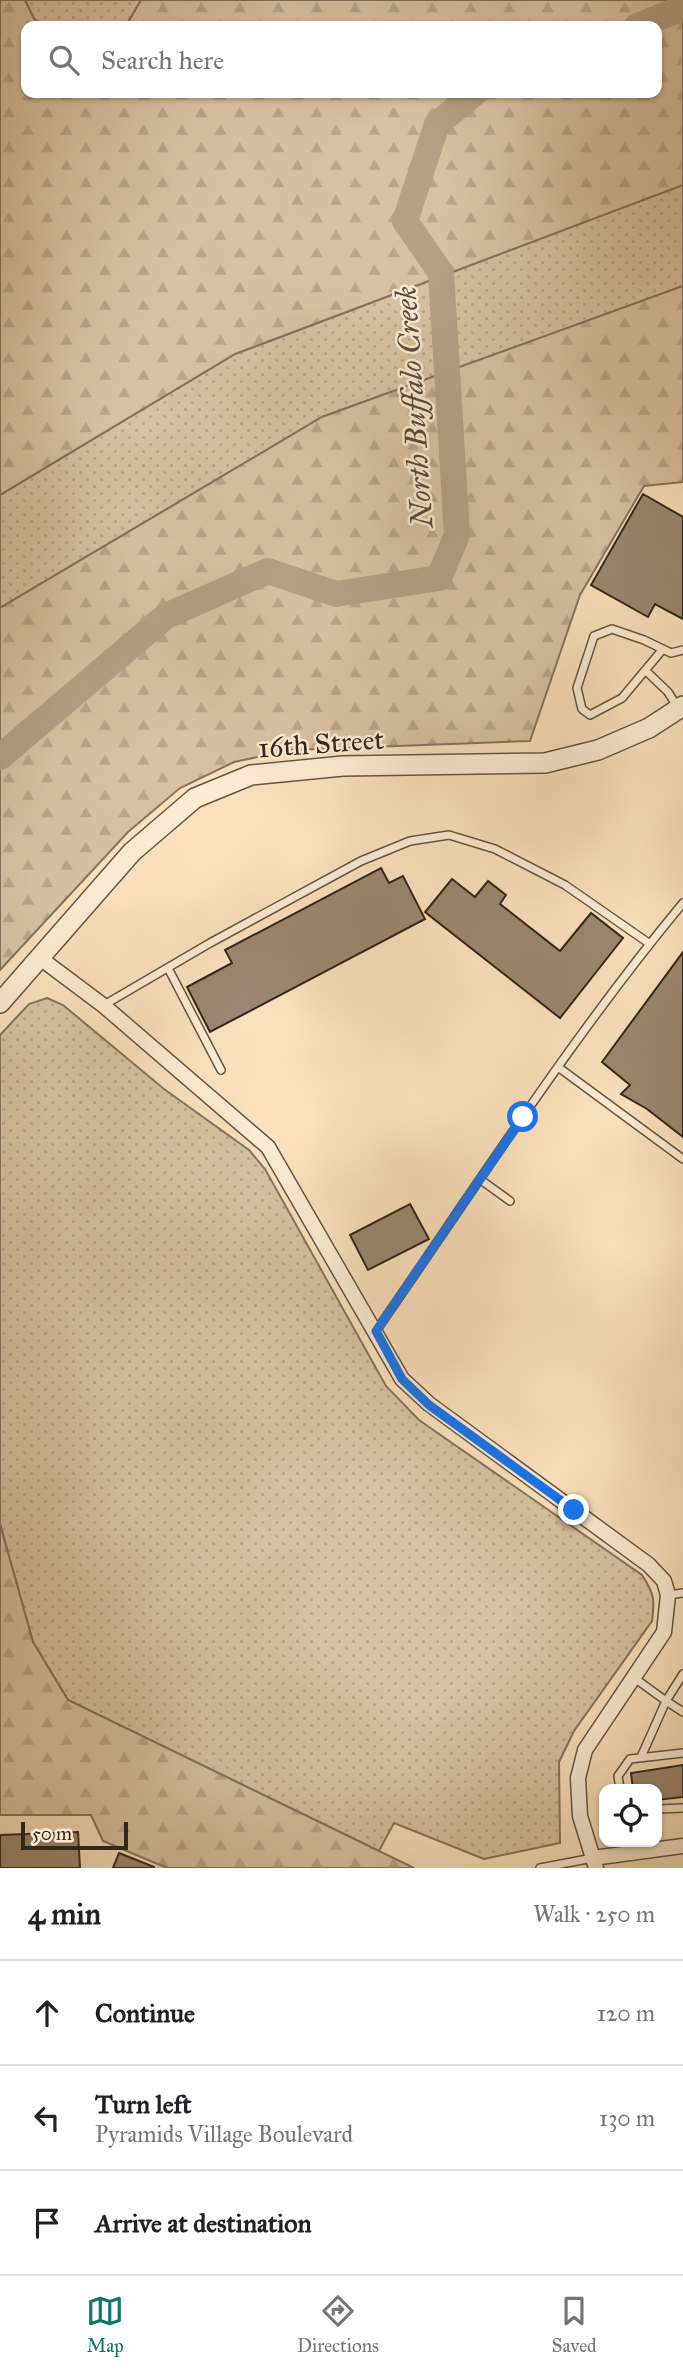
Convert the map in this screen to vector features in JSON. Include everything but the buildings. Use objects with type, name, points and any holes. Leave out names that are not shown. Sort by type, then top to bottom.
[{"type":"street","name":"16th Street","points":[[0,1003],[132,852],[195,798],[251,775],[343,766],[545,763],[598,750],[649,728],[681,707]]},
{"type":"street","points":[[40,958],[104,1006],[268,1147],[402,1379],[429,1405],[649,1565],[664,1581],[668,1595],[664,1632],[584,1751],[578,1778],[580,1816],[595,1865],[683,1846]]},
{"type":"lane","points":[[663,649],[622,698],[590,715],[582,709],[577,688],[594,636],[612,629],[663,649],[671,653],[683,650]]},
{"type":"lane","points":[[646,671],[681,707]]},
{"type":"lane","points":[[104,1006],[361,861],[410,841],[449,835],[495,849],[565,885],[650,944]]},
{"type":"lane","points":[[376,1331],[558,1067],[683,903]]},
{"type":"lane","points":[[168,968],[221,1070]]},
{"type":"lane","points":[[558,1067],[683,1158]]},
{"type":"lane","points":[[481,1180],[510,1201]]},
{"type":"lane","points":[[668,1595],[683,1593]]},
{"type":"lane","points":[[641,1758],[666,1701],[683,1674]]},
{"type":"lane","points":[[633,1677],[683,1712]]},
{"type":"lane","points":[[619,1784],[618,1776],[630,1759],[683,1753]]},
{"type":"lane","points":[[662,1809],[683,1808]]},
{"type":"lane","points":[[540,1868],[595,1865]]},
{"type":"green space","points":[[0,0],[25,0],[37,21],[21,21],[21,98],[662,98],[662,21],[129,21],[141,0],[683,0],[683,185],[235,354],[0,495]]},
{"type":"green space","points":[[25,0],[141,0],[129,21],[34,19]]},
{"type":"green space","points":[[683,185],[683,286],[322,417],[0,608],[0,495],[235,354]]},
{"type":"green space","points":[[683,286],[683,482],[644,486],[580,595],[530,741],[291,750],[234,762],[180,788],[128,832],[0,970],[0,608],[322,417]]},
{"type":"green space","points":[[47,998],[63,1005],[164,1089],[249,1150],[265,1169],[386,1386],[419,1420],[642,1575],[646,1581],[653,1597],[652,1621],[574,1731],[559,1762],[560,1843],[484,1859],[394,1823],[379,1851],[68,1700],[33,1642],[0,1524],[0,1035],[29,1004]]},
{"type":"green space","points":[[0,1524],[33,1642],[68,1700],[414,1868],[167,1868],[103,1841],[91,1815],[0,1815]]},
{"type":"waterway","name":"North Buffalo Creek","points":[[650,21],[683,8]]},
{"type":"waterway","name":"North Buffalo Creek","points":[[0,757],[166,616],[268,571],[336,594],[439,578],[457,535],[441,273],[405,221],[437,124],[469,98]]},
{"type":"route","points":[[523,1117],[376,1331],[402,1379],[429,1405],[574,1510]]}]
